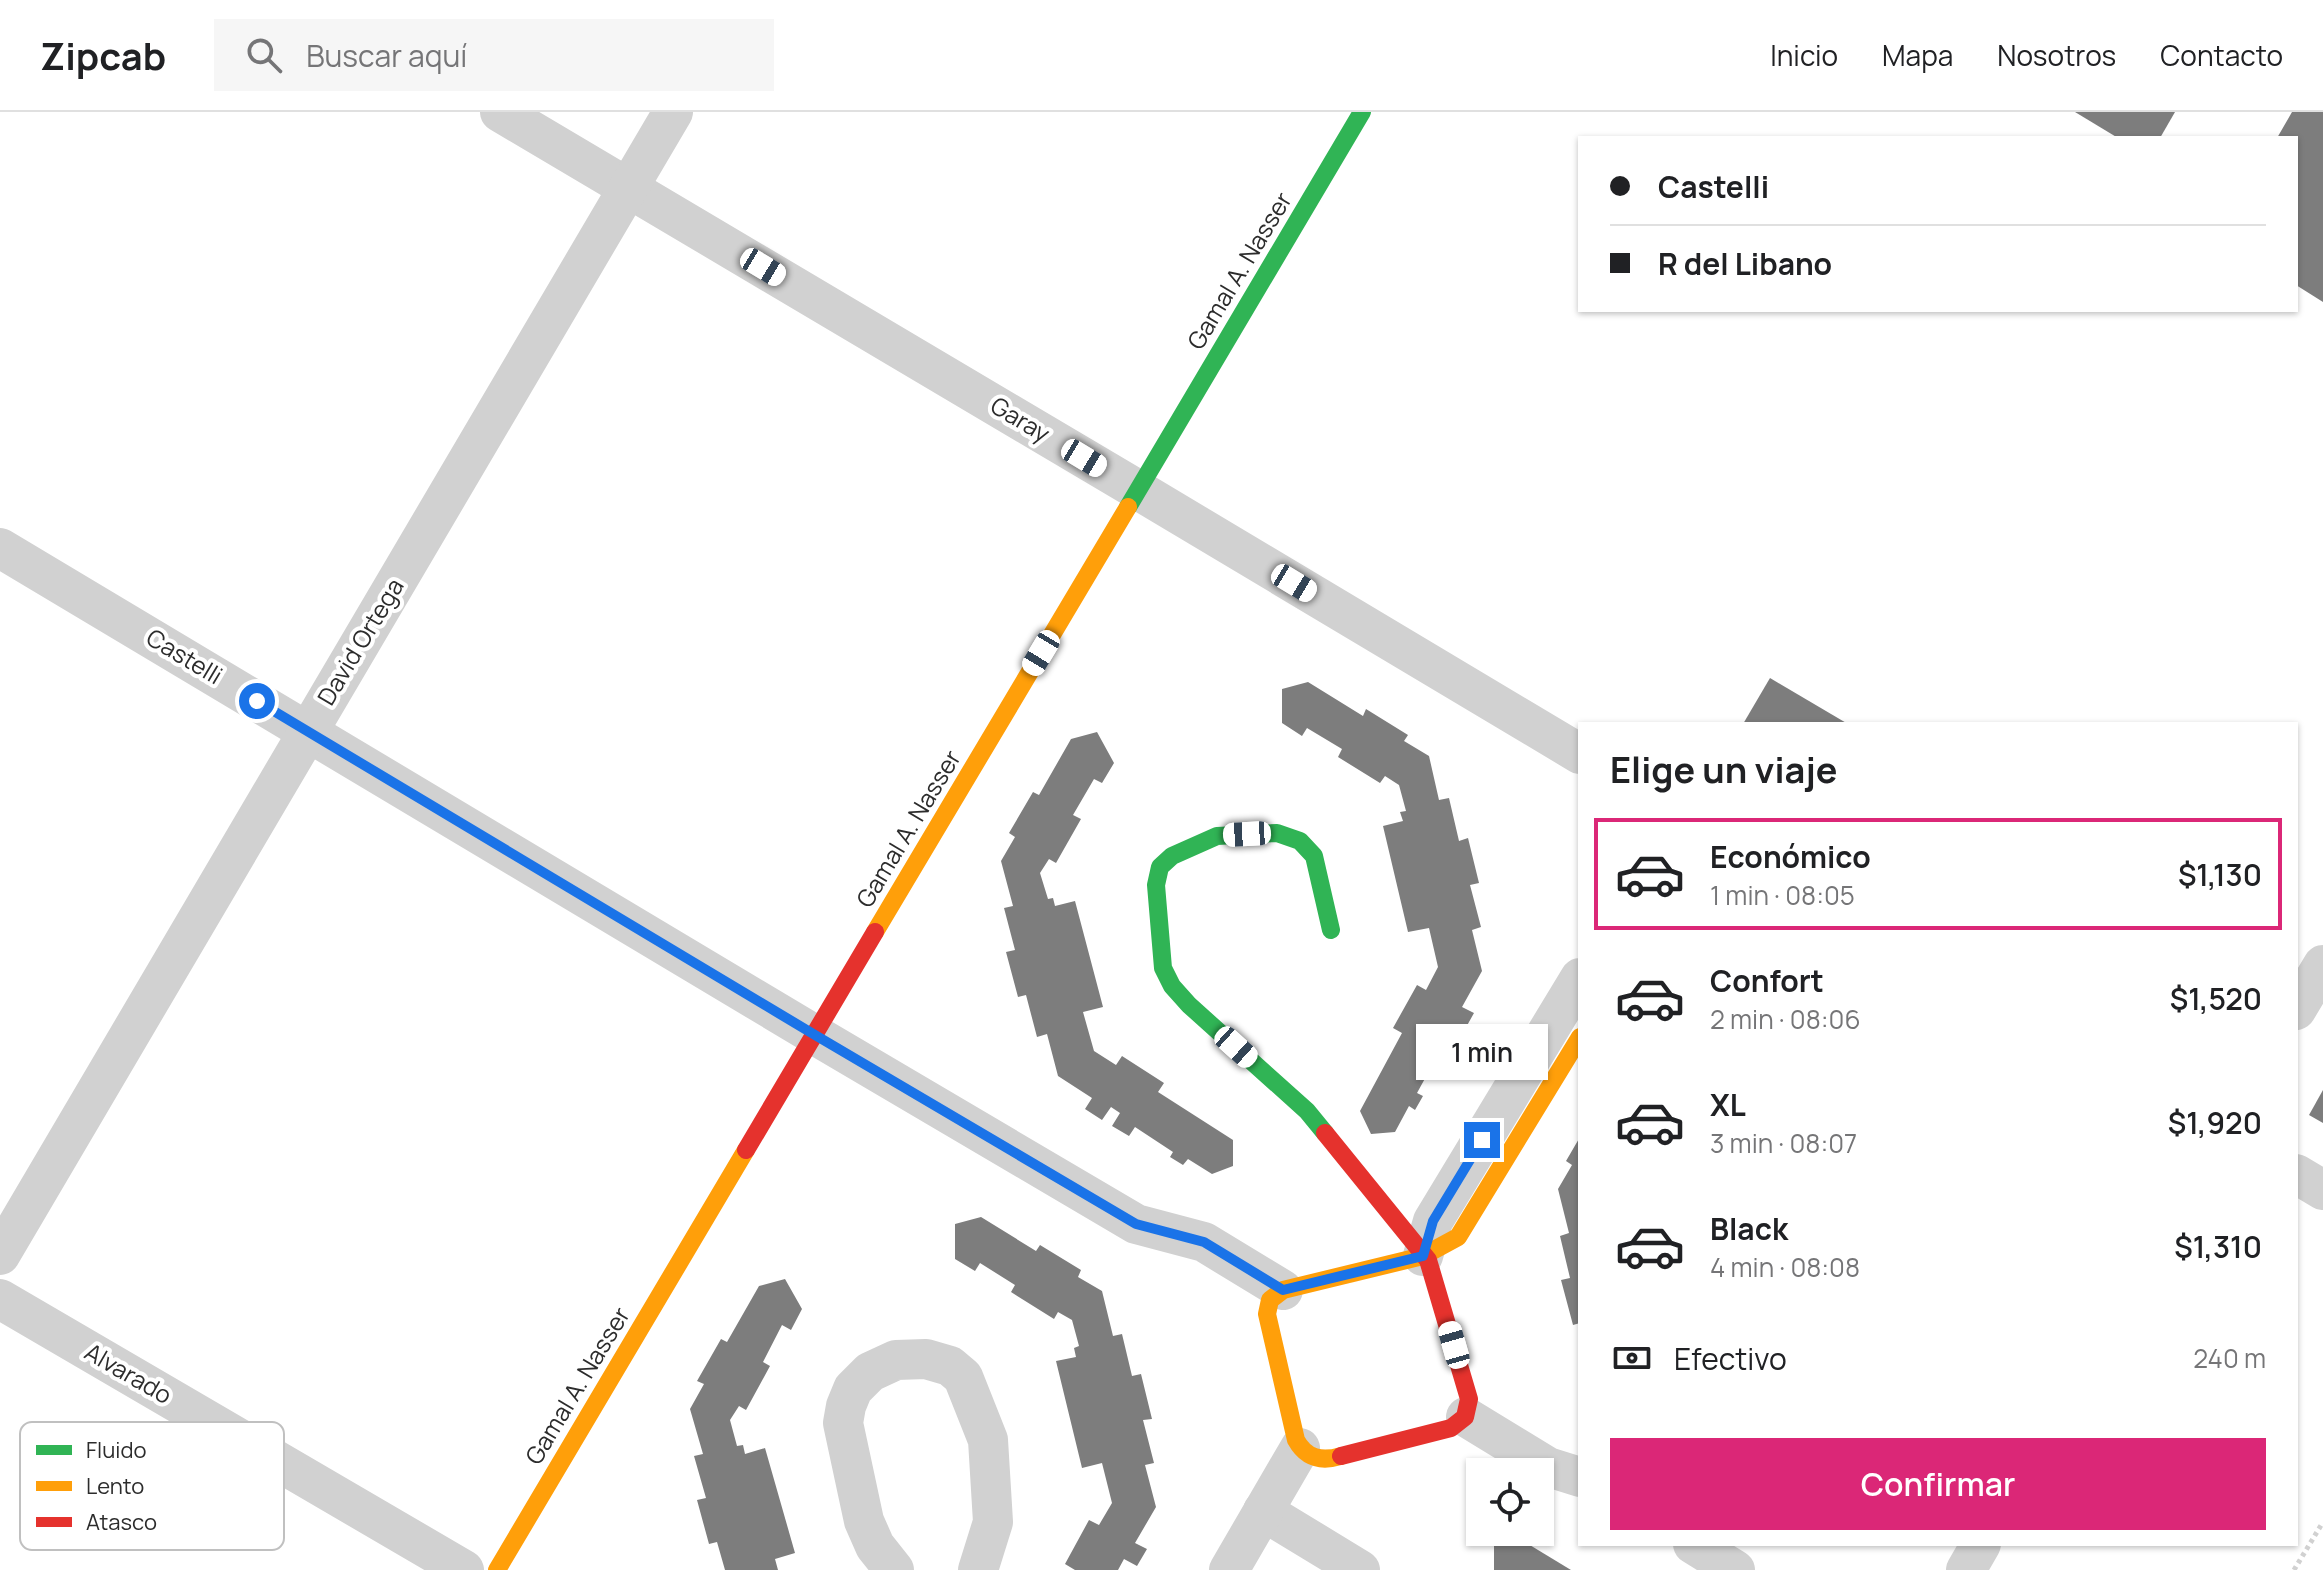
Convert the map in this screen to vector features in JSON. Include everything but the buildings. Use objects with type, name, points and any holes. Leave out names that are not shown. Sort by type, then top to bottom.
[{"type":"street","name":"Garay","points":[[500,112],[1578,753]]},
{"type":"street","name":"David Ortega","points":[[0,1255],[673,112]]},
{"type":"street","name":"Gamal A. Nasser","points":[[497,1570],[1362,112]]},
{"type":"street","name":"Castelli","points":[[0,548],[1136,1224],[1204,1242],[1283,1290]]},
{"type":"street","points":[[1331,930],[1314,856],[1300,841],[1277,833],[1217,836],[1172,856],[1160,867],[1156,885],[1163,968],[1172,986],[1307,1111],[1423,1256],[1431,1264],[1469,1399],[1466,1417],[1451,1428],[1331,1459],[1319,1460],[1307,1455],[1300,1448],[1267,1314],[1270,1300],[1283,1290],[1423,1256],[1458,1237],[1578,1040]]},
{"type":"street","points":[[2298,1007],[2323,965]]},
{"type":"street","points":[[1423,1256],[1433,1221],[1578,981]]},
{"type":"street","points":[[2298,1175],[2323,1190]]},
{"type":"street","name":"Alvarado","points":[[0,1299],[211,1422]]},
{"type":"street","points":[[894,1570],[875,1546],[864,1521],[843,1423],[844,1415],[853,1389],[870,1372],[896,1360],[926,1359],[950,1366],[963,1377],[988,1440],[993,1522],[978,1570]]},
{"type":"street","points":[[1466,1417],[1548,1467],[1578,1476]]},
{"type":"street","points":[[1229,1570],[1300,1448]]},
{"type":"street","name":"Alvarado","points":[[284,1465],[464,1570]]},
{"type":"street","points":[[1263,1511],[1360,1570]]},
{"type":"street","points":[[1696,1546],[1735,1570]]},
{"type":"street","points":[[1966,1570],[1980,1546]]},
{"type":"path","points":[[2294,1570],[2323,1522]]},
{"type":"traffic: fast","points":[[1128,507],[1362,112]]},
{"type":"traffic: fast","points":[[1325,1133],[1307,1111],[1172,986],[1163,968],[1156,885],[1160,867],[1172,856],[1217,836],[1277,833],[1300,841],[1314,856],[1331,930]]},
{"type":"traffic: slow","points":[[875,932],[1128,507]]},
{"type":"traffic: slow","points":[[1341,1456],[1327,1459],[1309,1455],[1296,1440],[1267,1314],[1270,1300],[1283,1290],[1423,1256],[1458,1237],[1578,1040]]},
{"type":"traffic: slow","points":[[497,1570],[746,1150]]},
{"type":"traffic: jam","points":[[746,1150],[875,932]]},
{"type":"traffic: jam","points":[[1325,1133],[1428,1260],[1469,1399],[1465,1417],[1451,1428],[1341,1456]]},
{"type":"route","points":[[257,701],[1136,1224],[1204,1242],[1283,1290],[1423,1256],[1433,1221],[1482,1140]]}]
